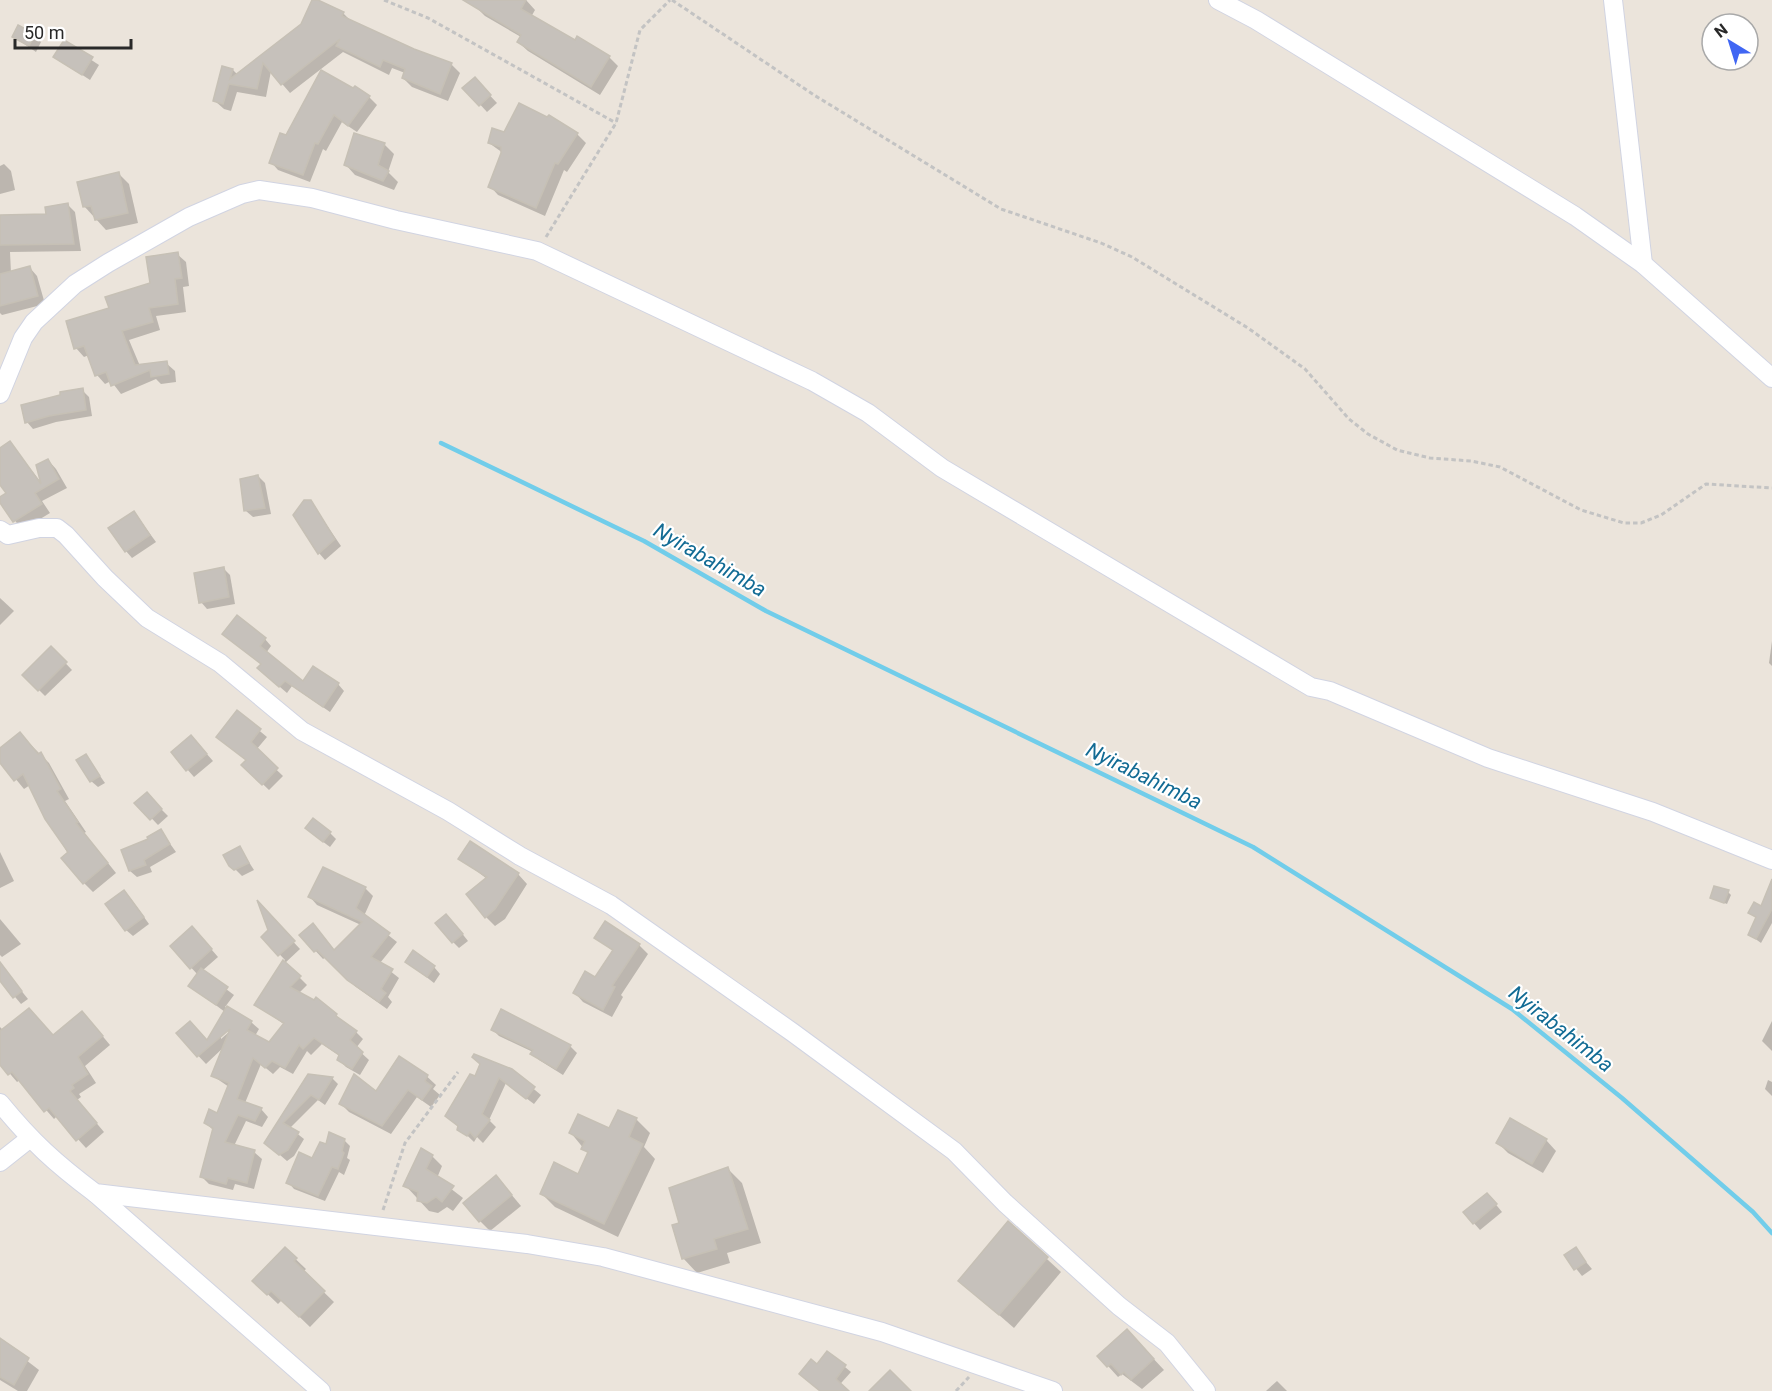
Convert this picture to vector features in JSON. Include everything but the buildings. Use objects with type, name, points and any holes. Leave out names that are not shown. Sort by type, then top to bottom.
[{"type":"street","points":[[1218,0],[1256,20],[1494,165],[1643,264],[1772,378]]},
{"type":"street","points":[[1613,0],[1643,264]]},
{"type":"street","points":[[0,394],[23,338],[34,322],[60,297],[148,239],[242,194],[259,190],[312,198],[396,220],[537,251],[812,381],[868,413],[942,468],[1311,687],[1330,691],[1488,758],[1653,812],[1772,860]]},
{"type":"street","points":[[0,530],[8,535],[39,528],[57,528],[147,618],[220,663],[302,732],[407,791],[448,811],[520,856],[631,917],[954,1151],[1005,1203],[1119,1306],[1167,1343],[1206,1391]]},
{"type":"street","points":[[0,1103],[29,1139],[95,1193],[321,1391]]},
{"type":"street","points":[[0,1162],[29,1139]]},
{"type":"street","points":[[95,1193],[527,1244],[613,1259],[882,1332],[1053,1391]]},
{"type":"path","points":[[384,0],[428,18],[616,123]]},
{"type":"path","points":[[537,251],[616,123],[640,30],[671,0],[814,95],[1001,209],[1101,243],[1132,257],[1238,322],[1280,349],[1305,369],[1349,419],[1368,434],[1397,450],[1430,458],[1471,460],[1500,466],[1581,510],[1624,523],[1641,523],[1661,515],[1706,484],[1772,488]]},
{"type":"path","points":[[377,1226],[405,1143],[458,1072]]},
{"type":"waterway","name":"Nyirabahimba","points":[[441,443],[644,541],[766,611],[1253,847],[1512,1009],[1622,1098],[1753,1212],[1772,1233]]}]
